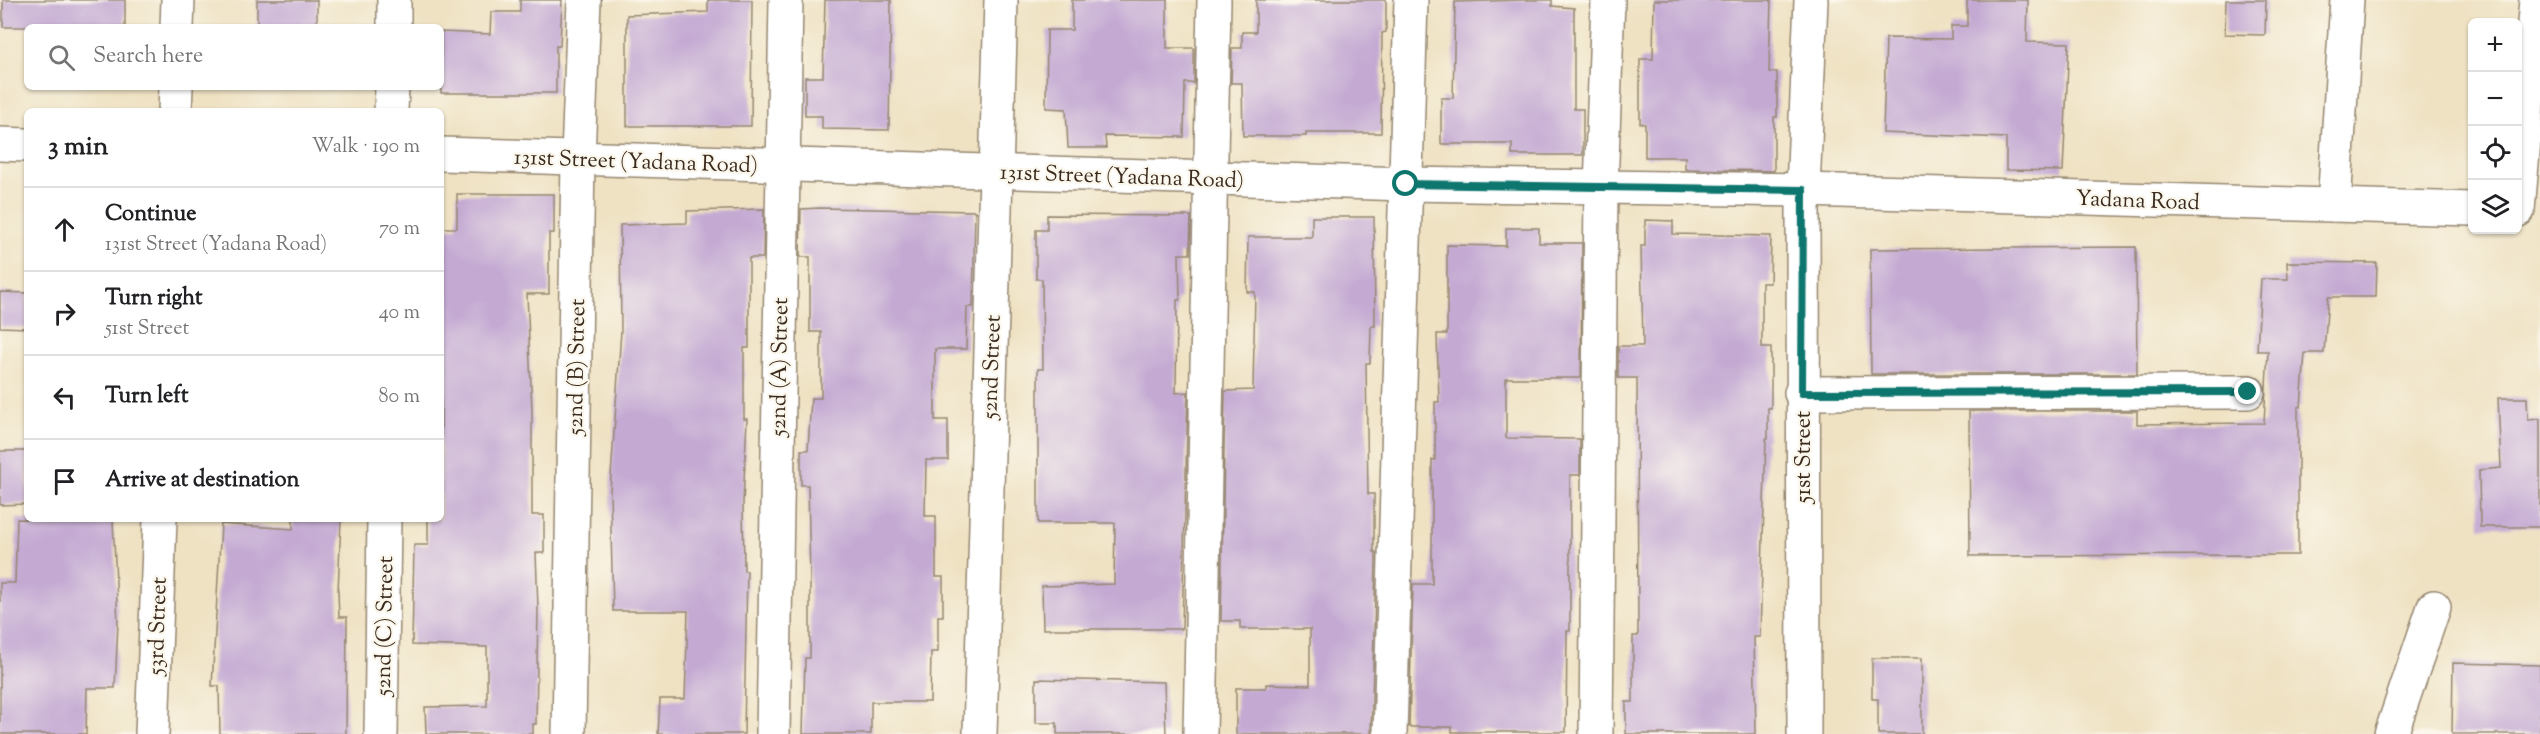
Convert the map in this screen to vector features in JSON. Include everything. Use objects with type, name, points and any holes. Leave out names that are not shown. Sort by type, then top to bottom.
[{"type":"street","points":[[177,24],[178,0]]},
{"type":"street","points":[[394,0],[394,24]]},
{"type":"street","name":"52nd (B) Street","points":[[569,734],[578,158],[584,0]]},
{"type":"street","name":"52nd (A) Street","points":[[773,734],[786,0]]},
{"type":"street","name":"52nd Street","points":[[980,734],[1001,0]]},
{"type":"street","points":[[1200,734],[1214,0]]},
{"type":"street","points":[[1390,734],[1411,0]]},
{"type":"street","points":[[1596,734],[1599,655],[1601,187],[1608,0]]},
{"type":"street","name":"51st Street","points":[[1804,734],[1803,190],[1811,0]]},
{"type":"street","points":[[2334,205],[2347,0]]},
{"type":"street","points":[[2521,180],[2536,0]]},
{"type":"street","points":[[175,108],[176,90]]},
{"type":"street","points":[[391,108],[392,90]]},
{"type":"street","points":[[0,144],[24,145]]},
{"type":"street","name":"131st Street (Yadana Road)","points":[[444,154],[1406,184],[1803,190]]},
{"type":"street","name":"Yadana Road","points":[[1803,190],[2468,209]]},
{"type":"street","points":[[2522,210],[2540,210]]},
{"type":"street","points":[[1802,393],[2248,392]]},
{"type":"street","name":"53rd Street","points":[[152,734],[160,522]]},
{"type":"street","name":"52nd (C) Street","points":[[381,734],[384,522]]},
{"type":"street","points":[[2391,734],[2434,607]]},
{"type":"building","points":[[3,0],[125,0],[125,24],[24,24],[24,27],[3,27]]},
{"type":"building","points":[[257,0],[317,0],[317,24],[257,24]]},
{"type":"building","points":[[520,0],[562,0],[560,46],[556,46],[556,93],[441,93],[441,90],[444,90],[444,32],[490,34],[491,12],[520,12]]},
{"type":"building","points":[[708,0],[752,0],[751,126],[627,126],[627,15],[708,12]]},
{"type":"building","points":[[825,0],[891,0],[889,130],[822,129],[822,116],[805,116],[805,77],[823,77]]},
{"type":"building","points":[[1072,0],[1167,0],[1167,48],[1194,48],[1194,83],[1185,83],[1184,137],[1105,136],[1106,148],[1068,148],[1066,109],[1046,108],[1047,30],[1072,30]]},
{"type":"building","points":[[1256,0],[1386,0],[1386,32],[1382,33],[1381,133],[1243,136],[1242,83],[1231,83],[1232,48],[1242,48],[1242,32],[1256,32]]},
{"type":"building","points":[[1552,0],[1552,6],[1574,8],[1574,109],[1583,109],[1583,155],[1512,155],[1512,144],[1441,144],[1441,98],[1453,98],[1455,2]]},
{"type":"building","points":[[1654,0],[1771,0],[1769,72],[1777,72],[1774,171],[1685,169],[1685,157],[1645,157],[1645,124],[1640,123],[1640,59],[1653,59]]},
{"type":"building","points":[[1967,0],[2028,0],[2027,42],[2069,43],[2063,171],[2006,170],[2006,138],[1883,133],[1886,38],[1951,39],[1951,26],[1967,26]]},
{"type":"building","points":[[2226,0],[2266,0],[2265,35],[2225,34]]},
{"type":"building","points":[[457,194],[554,194],[554,233],[549,233],[549,294],[527,294],[532,410],[532,515],[544,515],[544,553],[536,553],[538,608],[536,724],[533,724],[533,734],[426,734],[425,707],[487,706],[487,647],[412,645],[414,545],[428,545],[428,522],[444,522],[444,228],[457,228]]},
{"type":"building","points":[[764,209],[763,258],[749,258],[749,348],[744,348],[744,419],[747,419],[743,503],[744,571],[747,571],[744,734],[658,734],[660,699],[685,699],[688,611],[613,611],[610,491],[621,331],[620,225],[687,223],[687,211]]},
{"type":"building","points":[[801,209],[975,211],[973,307],[967,307],[966,349],[935,349],[935,420],[948,420],[948,460],[926,460],[925,516],[936,516],[936,577],[943,577],[943,616],[938,616],[938,652],[931,652],[930,702],[871,702],[871,734],[803,734],[805,658],[810,658],[810,580],[808,485],[801,485],[801,450],[808,450],[811,398],[821,398],[821,332],[810,332],[810,257],[800,257]]},
{"type":"building","points":[[1047,215],[1191,216],[1190,254],[1179,254],[1180,300],[1177,300],[1176,393],[1188,392],[1182,629],[1043,629],[1042,586],[1114,584],[1115,523],[1038,523],[1038,369],[1043,369],[1042,279],[1036,279],[1036,230],[1047,230]]},
{"type":"building","points":[[1312,217],[1374,217],[1375,326],[1371,326],[1370,363],[1366,363],[1368,494],[1374,494],[1374,552],[1376,552],[1371,734],[1236,734],[1236,688],[1266,688],[1266,684],[1310,685],[1310,629],[1240,629],[1240,621],[1221,621],[1225,391],[1253,390],[1255,292],[1247,292],[1248,237],[1312,237]]},
{"type":"building","points":[[1645,220],[1673,221],[1673,234],[1771,236],[1770,283],[1762,283],[1762,348],[1771,348],[1771,408],[1768,408],[1768,439],[1766,439],[1760,637],[1754,637],[1756,734],[1626,734],[1626,702],[1633,702],[1633,636],[1638,636],[1637,378],[1618,378],[1618,346],[1643,346],[1641,246],[1645,246]]},
{"type":"building","points":[[1506,228],[1539,228],[1539,243],[1582,243],[1581,378],[1506,378],[1506,438],[1580,439],[1580,475],[1570,475],[1570,631],[1567,631],[1566,732],[1452,732],[1452,727],[1409,727],[1413,584],[1432,584],[1432,460],[1435,460],[1435,402],[1439,402],[1437,334],[1447,334],[1447,245],[1506,246]]},
{"type":"building","points":[[2136,247],[2137,374],[1871,374],[1870,249]]},
{"type":"building","points":[[2287,262],[2377,263],[2376,297],[2328,297],[2324,353],[2305,353],[2301,407],[2298,407],[2298,555],[1970,556],[1969,411],[2137,411],[2137,424],[2264,423],[2268,351],[2257,351],[2261,279],[2288,279]]},
{"type":"building","points":[[0,292],[24,293],[24,328],[0,327]]},
{"type":"building","points":[[2498,398],[2527,398],[2528,420],[2540,419],[2540,527],[2480,527],[2479,470],[2501,468]]},
{"type":"building","points":[[0,451],[24,451],[24,504],[0,505]]},
{"type":"building","points":[[17,519],[24,519],[24,522],[113,522],[118,623],[115,688],[87,688],[86,734],[0,734],[0,583],[15,583]]},
{"type":"building","points":[[293,522],[341,522],[338,592],[339,617],[347,617],[346,734],[220,734],[219,686],[212,686],[221,524],[293,529]]},
{"type":"building","points":[[1872,658],[1922,658],[1922,734],[1878,734],[1878,699],[1872,699]]},
{"type":"building","points":[[2453,663],[2540,665],[2540,734],[2452,734]]},
{"type":"building","points":[[1036,679],[1164,682],[1166,734],[1057,734],[1057,723],[1036,723]]},
{"type":"route","points":[[1406,184],[1803,190],[1802,393],[2248,392]]}]
